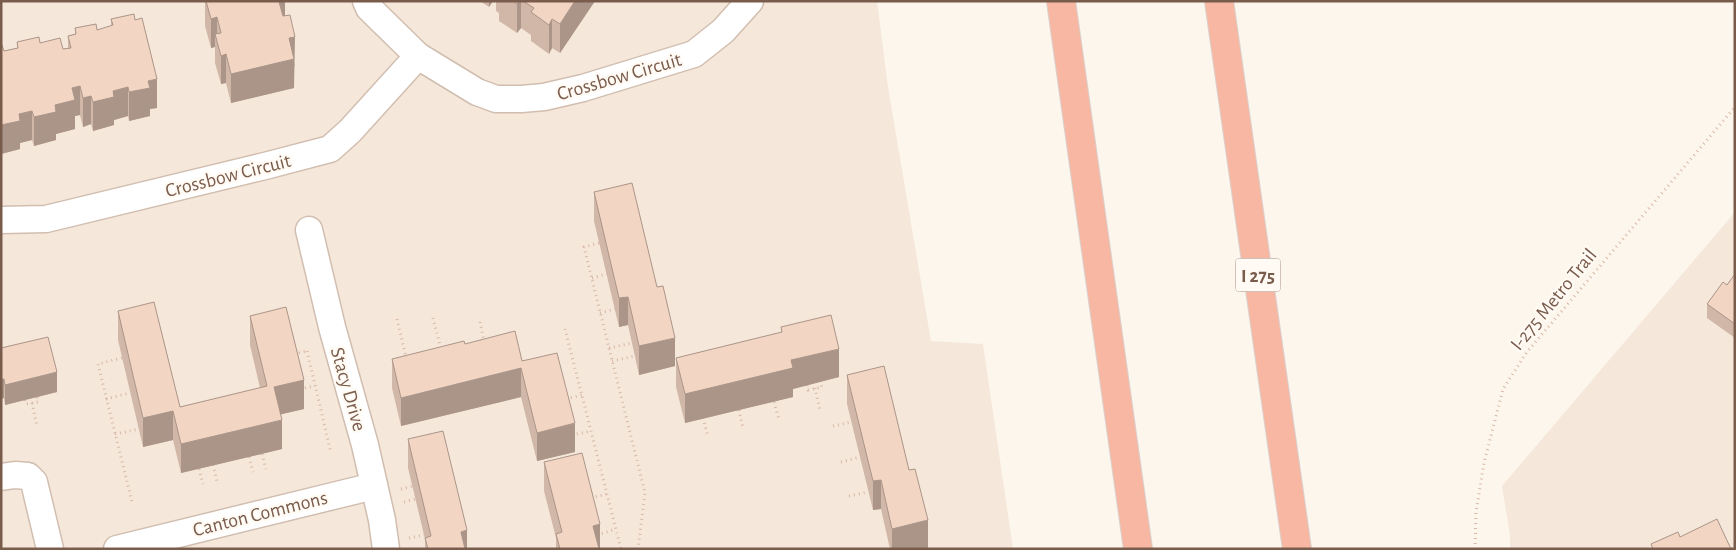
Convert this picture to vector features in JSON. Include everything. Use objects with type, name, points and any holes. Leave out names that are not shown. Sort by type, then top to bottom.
[{"type":"highway","points":[[1061,1],[1138,549]]},
{"type":"highway","name":"I 275","points":[[1219,1],[1297,549]]},
{"type":"street","name":"Crossbow Circuit","points":[[366,1],[369,8],[418,56],[477,92],[496,99],[544,96],[583,88],[694,54],[723,31],[750,1]]},
{"type":"street","name":"Crossbow Circuit","points":[[1,220],[46,219],[330,149],[350,132],[418,56]]},
{"type":"street","name":"Stacy Drive","points":[[309,230],[332,327],[365,445],[382,520],[398,544]]},
{"type":"street","points":[[1,478],[16,475],[28,476],[34,482],[50,549]]},
{"type":"street","name":"Canton Commons","points":[[117,549],[374,486]]},
{"type":"path","name":"I-275 Metro Trail","points":[[1475,549],[1476,512],[1481,483],[1503,389],[1527,352],[1735,106]]},
{"type":"path","points":[[599,242],[584,247],[645,493],[638,549]]},
{"type":"path","points":[[592,278],[607,274]]},
{"type":"path","points":[[600,312],[615,309]]},
{"type":"path","points":[[433,318],[442,356]]},
{"type":"path","points":[[397,319],[407,365]]},
{"type":"path","points":[[480,322],[485,346]]},
{"type":"path","points":[[565,329],[621,549]]},
{"type":"path","points":[[609,348],[632,343]]},
{"type":"path","points":[[291,355],[315,349]]},
{"type":"path","points":[[307,351],[331,453]]},
{"type":"path","points":[[612,361],[635,356]]},
{"type":"path","points":[[122,358],[98,364],[132,502]]},
{"type":"path","points":[[807,385],[808,390],[822,387],[820,382]]},
{"type":"path","points":[[299,389],[315,386]]},
{"type":"path","points":[[815,388],[820,410]]},
{"type":"path","points":[[106,399],[130,393]]},
{"type":"path","points":[[562,400],[582,395]]},
{"type":"path","points":[[25,400],[26,404],[38,402],[37,397]]},
{"type":"path","points":[[774,402],[779,420]]},
{"type":"path","points":[[32,403],[37,426]]},
{"type":"path","points":[[738,410],[743,428]]},
{"type":"path","points":[[704,418],[708,437]]},
{"type":"path","points":[[832,426],[851,422]]},
{"type":"path","points":[[115,434],[139,428]]},
{"type":"path","points":[[570,436],[591,431]]},
{"type":"path","points":[[262,454],[266,469]]},
{"type":"path","points":[[249,457],[253,472]]},
{"type":"path","points":[[841,462],[860,457]]},
{"type":"path","points":[[214,465],[217,481]]},
{"type":"path","points":[[199,469],[203,484]]},
{"type":"path","points":[[401,489],[413,486]]},
{"type":"path","points":[[849,496],[868,492]]},
{"type":"path","points":[[586,500],[607,494]]},
{"type":"path","points":[[403,502],[416,499]]},
{"type":"path","points":[[595,535],[616,529]]},
{"type":"path","points":[[398,544],[424,535]]},
{"type":"shaded area","points":[[1,1],[877,1],[888,87],[931,341],[983,344],[1013,549],[1,549]]},
{"type":"shaded area","points":[[1735,212],[1735,549],[1510,549],[1510,535],[1502,486]]},
{"type":"building","points":[[206,1],[282,1],[279,2],[283,16],[290,15],[295,37],[289,38],[294,59],[231,74],[226,54],[221,56],[215,34],[221,33],[217,17],[211,19]]},
{"type":"building","points":[[523,1],[575,1],[560,24],[552,19],[549,25],[531,12],[534,8]]},
{"type":"building","points":[[134,14],[135,20],[142,18],[157,79],[148,81],[150,88],[129,92],[128,87],[113,91],[114,97],[93,102],[91,96],[83,98],[80,86],[72,88],[75,100],[55,105],[56,112],[34,117],[32,111],[19,114],[20,121],[1,125],[2,45],[4,51],[18,48],[17,42],[39,37],[40,43],[60,38],[63,49],[71,48],[68,36],[76,34],[75,28],[96,24],[97,30],[113,25],[111,19]]},
{"type":"building","points":[[632,183],[657,287],[663,286],[675,338],[639,346],[628,297],[619,298],[594,192]]},
{"type":"building","points":[[1735,274],[1735,324],[1707,304],[1723,282],[1727,285]]},
{"type":"building","points":[[154,302],[180,407],[267,386],[250,316],[286,307],[304,380],[274,387],[282,420],[181,444],[173,411],[143,418],[118,311]]},
{"type":"building","points":[[831,315],[839,349],[791,360],[793,368],[685,394],[676,358],[782,332],[781,327]]},
{"type":"building","points":[[515,331],[522,361],[557,353],[575,423],[537,433],[521,368],[401,398],[392,359],[464,341],[465,344]]},
{"type":"building","points":[[48,337],[57,372],[5,385],[4,379],[1,379],[1,348]]},
{"type":"building","points":[[884,366],[909,470],[915,469],[928,520],[892,529],[881,480],[873,481],[847,375]]},
{"type":"building","points":[[443,431],[467,530],[461,532],[465,549],[428,549],[425,538],[431,536],[408,439]]},
{"type":"building","points":[[582,453],[600,524],[593,526],[599,549],[560,549],[556,534],[562,532],[544,462]]},
{"type":"building","points":[[1717,519],[1731,549],[1653,549],[1651,544],[1678,532],[1680,537]]}]
